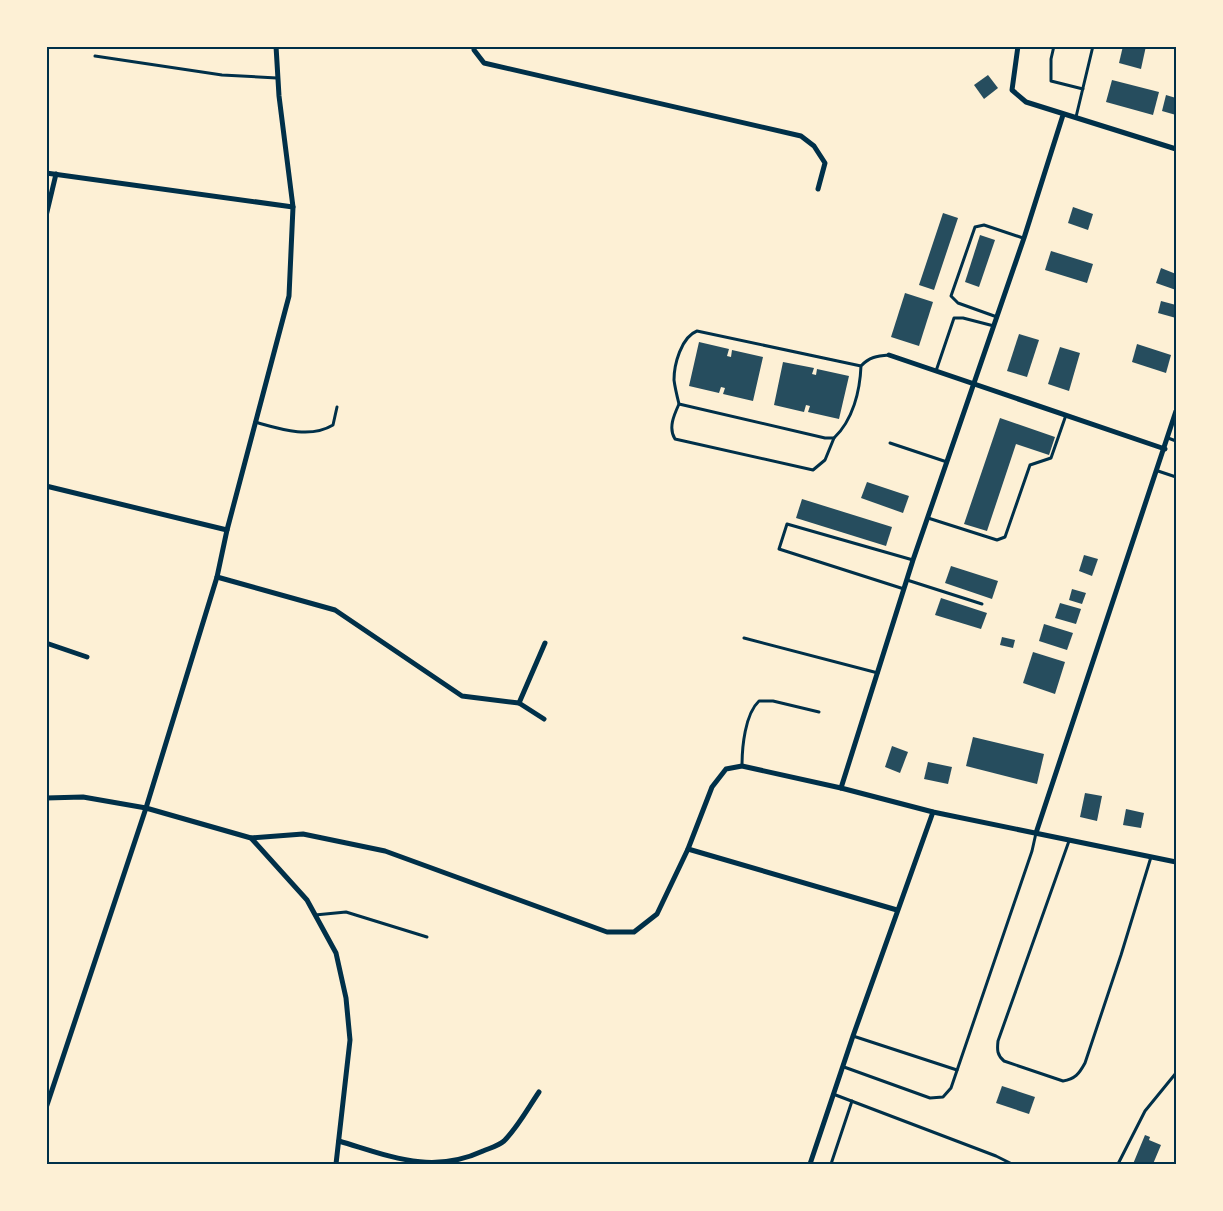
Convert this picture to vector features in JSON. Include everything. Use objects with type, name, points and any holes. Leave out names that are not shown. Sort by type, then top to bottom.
[{"type":"street","points":[[46,1108],[146,808],[217,577],[227,530],[288,296],[293,207],[279,96],[276,46]]},
{"type":"street","points":[[474,46],[474,50],[484,63],[801,136],[814,146],[825,163],[818,189]]},
{"type":"street","points":[[1018,46],[1012,90],[1026,102],[1063,116],[1176,149]]},
{"type":"street","points":[[841,788],[913,560],[1024,238],[1063,116]]},
{"type":"street","points":[[46,173],[293,207]]},
{"type":"street","points":[[46,216],[56,174]]},
{"type":"street","points":[[889,355],[1165,449]]},
{"type":"street","points":[[1036,833],[1168,438],[1174,427],[1176,411]]},
{"type":"street","points":[[46,486],[227,530]]},
{"type":"street","points":[[217,577],[335,610],[462,696],[519,703],[544,719]]},
{"type":"street","points":[[519,703],[545,642]]},
{"type":"street","points":[[46,643],[87,657]]},
{"type":"street","points":[[46,798],[83,797],[146,808],[251,838],[303,834],[385,851],[607,932],[634,932],[657,914],[688,849],[712,787],[726,769],[742,766],[933,812],[1176,862]]},
{"type":"street","points":[[810,1164],[933,812]]},
{"type":"street","points":[[251,838],[307,900],[336,953],[346,998],[350,1040],[336,1164]]},
{"type":"street","points":[[688,849],[897,910]]},
{"type":"street","points":[[46,1079],[55,1082]]},
{"type":"street","points":[[339,1141],[409,1161],[436,1164],[472,1156],[502,1142],[519,1123],[539,1092]]},
{"type":"lane","points":[[1054,46],[1051,59],[1051,81],[1083,88]]},
{"type":"lane","points":[[1075,119],[1093,46]]},
{"type":"lane","points":[[95,56],[222,75],[279,78]]},
{"type":"lane","points":[[997,317],[958,303],[951,296],[968,246],[975,226],[984,225],[1024,238]]},
{"type":"lane","points":[[936,371],[954,318],[994,326]]},
{"type":"lane","points":[[861,366],[696,331],[685,338],[674,380],[679,404],[671,427],[672,436],[675,439],[813,470],[825,460],[834,438],[849,418],[861,366],[866,360],[889,355]]},
{"type":"lane","points":[[679,404],[825,438],[834,438]]},
{"type":"lane","points":[[255,422],[289,432],[325,430],[333,425],[337,407]]},
{"type":"lane","points":[[928,518],[997,540],[1005,537],[1030,465],[1051,458],[1066,415]]},
{"type":"lane","points":[[1168,438],[1176,441]]},
{"type":"lane","points":[[890,443],[947,462]]},
{"type":"lane","points":[[1158,471],[1176,477]]},
{"type":"lane","points":[[904,589],[779,549],[787,524],[913,560]]},
{"type":"lane","points":[[907,580],[982,604]]},
{"type":"lane","points":[[744,638],[878,673]]},
{"type":"lane","points":[[742,766],[743,741],[753,708],[759,701],[773,701],[819,712]]},
{"type":"lane","points":[[842,1067],[930,1098],[943,1097],[951,1088],[1032,851],[1036,833]]},
{"type":"lane","points":[[1069,840],[998,1041],[997,1050],[999,1057],[1004,1061],[1063,1081],[1073,1079],[1085,1064],[1151,857]]},
{"type":"lane","points":[[315,915],[346,912],[427,937]]},
{"type":"lane","points":[[853,1036],[957,1070]]},
{"type":"lane","points":[[1118,1164],[1145,1111],[1176,1073]]},
{"type":"lane","points":[[833,1094],[1012,1164]]},
{"type":"lane","points":[[831,1164],[852,1101]]},
{"type":"building","points":[[1123,46],[1146,46],[1141,69],[1119,63]]},
{"type":"building","points":[[988,75],[998,88],[984,99],[974,85]]},
{"type":"building","points":[[1112,80],[1159,92],[1153,115],[1106,102]]},
{"type":"building","points":[[1166,95],[1176,98],[1176,115],[1162,111]]},
{"type":"building","points":[[1073,207],[1093,214],[1088,230],[1068,223]]},
{"type":"building","points":[[943,213],[958,218],[934,290],[919,285]]},
{"type":"building","points":[[980,235],[995,240],[979,287],[965,282]]},
{"type":"building","points":[[1051,251],[1093,264],[1087,283],[1045,270]]},
{"type":"building","points":[[1161,268],[1176,274],[1176,290],[1156,283]]},
{"type":"building","points":[[905,293],[933,302],[919,346],[891,337]]},
{"type":"building","points":[[1161,301],[1176,305],[1176,318],[1158,313]]},
{"type":"building","points":[[1019,334],[1039,340],[1027,377],[1007,371]]},
{"type":"building","points":[[699,342],[729,349],[727,356],[731,357],[732,350],[763,357],[753,401],[723,394],[725,388],[721,387],[719,393],[689,386]]},
{"type":"building","points":[[1137,344],[1171,355],[1166,373],[1132,362]]},
{"type":"building","points":[[1060,347],[1080,353],[1069,391],[1048,384]]},
{"type":"building","points":[[783,362],[814,368],[812,374],[816,375],[817,369],[849,376],[839,419],[808,412],[810,406],[806,405],[804,412],[774,405]]},
{"type":"building","points":[[1000,418],[1055,437],[1049,455],[1016,444],[987,531],[964,524]]},
{"type":"building","points":[[867,482],[909,496],[903,513],[861,498]]},
{"type":"building","points":[[802,499],[892,527],[886,546],[796,518]]},
{"type":"building","points":[[1084,555],[1098,559],[1092,576],[1079,571]]},
{"type":"building","points":[[951,566],[998,581],[992,599],[945,583]]},
{"type":"building","points":[[1072,589],[1086,593],[1082,604],[1069,600]]},
{"type":"building","points":[[941,598],[987,613],[981,629],[935,615]]},
{"type":"building","points":[[1060,603],[1081,609],[1076,624],[1055,618]]},
{"type":"building","points":[[1044,624],[1073,633],[1067,650],[1039,641]]},
{"type":"building","points":[[1002,637],[1015,640],[1013,648],[1000,645]]},
{"type":"building","points":[[1033,652],[1065,662],[1055,694],[1023,683]]},
{"type":"building","points":[[973,737],[1044,754],[1037,784],[966,766]]},
{"type":"building","points":[[892,746],[908,752],[900,773],[885,767]]},
{"type":"building","points":[[928,762],[952,767],[948,784],[924,779]]},
{"type":"building","points":[[1085,793],[1102,796],[1097,821],[1080,817]]},
{"type":"building","points":[[1126,809],[1144,813],[1141,828],[1123,825]]},
{"type":"building","points":[[1002,1086],[1035,1097],[1029,1114],[996,1103]]},
{"type":"building","points":[[1145,1135],[1150,1137],[1149,1140],[1161,1145],[1153,1164],[1133,1164]]}]
